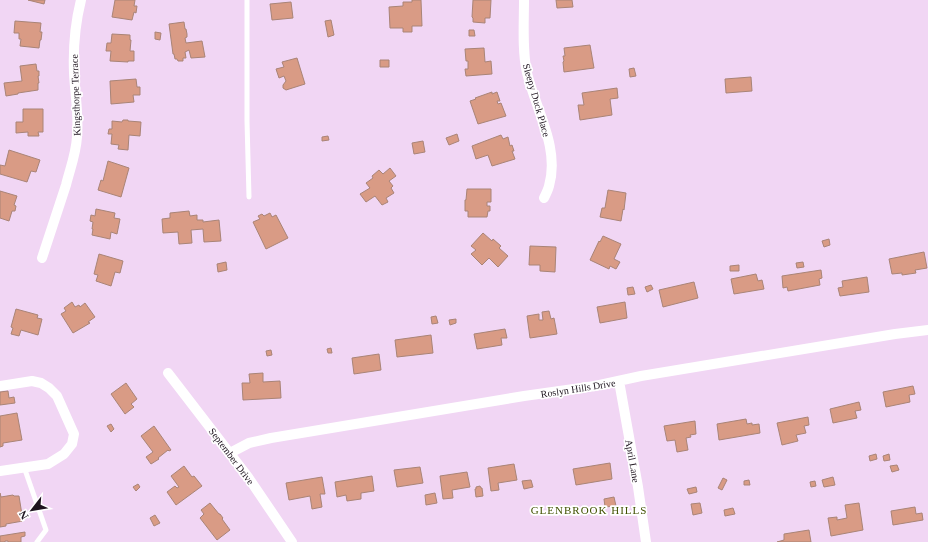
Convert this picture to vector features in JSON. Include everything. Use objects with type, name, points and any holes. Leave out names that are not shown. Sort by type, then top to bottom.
[{"type":"street","name":"Kingsthorpe Terrace","points":[[42,258],[73,160],[77,138],[78,124],[74,74],[74,47],[81,0]]},
{"type":"street","name":"Sleepy Duck Place","points":[[524,0],[525,58],[527,74],[550,143],[552,157],[552,169],[549,186],[544,198]]},
{"type":"street","name":"Roslyn Hills Drive","points":[[230,453],[249,443],[271,438],[524,396],[595,386],[641,376],[872,337],[928,330]]},
{"type":"street","name":"September Drive","points":[[168,373],[248,477],[292,542]]},
{"type":"street","points":[[0,386],[32,381],[41,383],[49,388],[57,396],[74,434],[72,444],[64,454],[48,464],[0,471]]},
{"type":"street","name":"April Lane","points":[[619,381],[638,487],[646,542]]},
{"type":"lane","points":[[247,0],[247,121],[249,197]]},
{"type":"lane","points":[[24,467],[46,530],[37,542]]},
{"type":"building","points":[[28,0],[45,0],[44,4]]},
{"type":"building","points":[[115,0],[135,0],[134,6],[137,6],[136,13],[134,12],[132,20],[112,17]]},
{"type":"building","points":[[412,0],[421,0],[422,26],[412,26],[412,32],[403,32],[403,28],[390,28],[389,7],[403,6],[403,2],[412,2]]},
{"type":"building","points":[[473,0],[491,0],[490,18],[485,18],[485,23],[473,22]]},
{"type":"building","points":[[556,0],[572,0],[573,7],[557,8]]},
{"type":"building","points":[[291,2],[293,18],[272,20],[270,4]]},
{"type":"building","points":[[331,20],[334,35],[328,37],[325,21]]},
{"type":"building","points":[[15,21],[41,23],[40,32],[42,32],[39,48],[20,46],[21,39],[19,39],[19,33],[14,33]]},
{"type":"building","points":[[184,22],[187,34],[187,37],[185,38],[186,43],[202,41],[205,57],[191,58],[189,50],[185,52],[186,58],[183,58],[183,61],[178,61],[175,59],[169,24]]},
{"type":"building","points":[[469,30],[474,30],[475,36],[469,36]]},
{"type":"building","points":[[155,32],[161,33],[160,40],[155,39]]},
{"type":"building","points":[[112,34],[130,35],[130,51],[134,51],[134,61],[110,61],[111,51],[106,51],[107,43],[111,43]]},
{"type":"building","points":[[590,45],[594,68],[564,72],[564,48]]},
{"type":"building","points":[[484,48],[485,62],[491,61],[492,74],[466,76],[465,69],[468,69],[468,61],[466,61],[465,49]]},
{"type":"building","points":[[297,58],[305,84],[286,90],[283,88],[286,81],[284,76],[279,78],[276,69],[284,67],[282,62]]},
{"type":"building","points":[[380,60],[389,60],[389,67],[380,67]]},
{"type":"building","points":[[36,64],[37,71],[39,71],[38,90],[6,96],[4,83],[22,81],[20,66]]},
{"type":"building","points":[[634,68],[636,76],[630,77],[629,69]]},
{"type":"building","points":[[751,77],[752,91],[726,93],[725,79]]},
{"type":"building","points":[[136,79],[137,87],[140,87],[140,95],[133,95],[134,102],[111,104],[110,81]]},
{"type":"building","points":[[617,88],[618,98],[610,99],[612,115],[580,120],[578,105],[584,105],[582,93]]},
{"type":"building","points":[[492,92],[492,94],[497,92],[500,101],[497,101],[498,104],[501,103],[506,116],[478,124],[470,101]]},
{"type":"building","points":[[23,109],[43,109],[43,132],[38,132],[39,136],[28,136],[28,132],[16,133],[16,122],[23,122]]},
{"type":"building","points":[[123,120],[141,122],[140,136],[129,135],[128,150],[118,149],[119,145],[111,144],[112,134],[108,134],[109,129],[112,129],[112,121],[122,122]]},
{"type":"building","points":[[457,134],[459,141],[449,145],[446,138]]},
{"type":"building","points":[[501,135],[503,139],[508,137],[510,146],[512,145],[514,151],[512,151],[515,159],[492,166],[488,155],[476,159],[472,146]]},
{"type":"building","points":[[328,136],[329,140],[322,141],[322,137]]},
{"type":"building","points":[[423,141],[425,152],[414,154],[412,143]]},
{"type":"building","points":[[9,150],[40,160],[36,172],[31,171],[27,182],[0,174],[0,165],[5,166]]},
{"type":"building","points":[[108,161],[129,168],[121,197],[98,190],[101,180],[103,181]]},
{"type":"building","points":[[390,168],[396,176],[389,181],[393,186],[391,188],[394,193],[386,198],[388,202],[382,205],[375,196],[366,202],[360,194],[370,188],[366,183],[373,178],[372,176],[379,170],[383,174]]},
{"type":"building","points":[[467,189],[491,189],[491,202],[487,202],[487,206],[490,206],[490,211],[488,211],[487,217],[468,217],[468,211],[465,211]]},
{"type":"building","points":[[608,190],[626,193],[621,221],[600,217],[602,208],[605,208]]},
{"type":"building","points":[[0,191],[17,196],[14,205],[16,206],[15,211],[12,211],[9,221],[0,218]]},
{"type":"building","points":[[96,209],[115,213],[114,218],[120,219],[117,234],[111,232],[110,239],[92,235],[93,222],[90,221],[91,215],[95,216]]},
{"type":"building","points":[[189,211],[190,216],[197,215],[197,220],[203,220],[203,222],[219,220],[221,241],[204,242],[203,229],[191,230],[192,243],[179,244],[178,232],[163,233],[162,219],[170,218],[170,213]]},
{"type":"building","points":[[270,213],[272,217],[276,215],[288,238],[266,249],[253,222],[260,219],[258,216],[262,214],[264,216]]},
{"type":"building","points":[[483,233],[492,241],[493,239],[501,246],[499,248],[508,256],[498,267],[489,258],[482,265],[471,254],[476,250],[471,246]]},
{"type":"building","points":[[603,236],[621,244],[614,259],[620,262],[616,269],[610,266],[609,269],[590,260]]},
{"type":"building","points":[[829,239],[830,245],[824,247],[822,241]]},
{"type":"building","points":[[530,246],[556,247],[555,272],[540,271],[540,265],[529,265]]},
{"type":"building","points":[[924,252],[927,268],[915,270],[916,273],[902,275],[902,273],[892,274],[889,259]]},
{"type":"building","points":[[99,254],[123,261],[120,273],[115,272],[111,286],[96,281],[98,275],[94,274]]},
{"type":"building","points":[[226,262],[227,270],[218,272],[217,264]]},
{"type":"building","points":[[803,262],[804,267],[797,268],[796,263]]},
{"type":"building","points":[[739,265],[739,271],[730,271],[730,266]]},
{"type":"building","points":[[821,270],[822,278],[819,279],[820,285],[788,291],[787,287],[783,288],[782,276]]},
{"type":"building","points":[[756,274],[758,281],[762,280],[764,289],[734,294],[731,279]]},
{"type":"building","points":[[867,277],[869,292],[840,296],[838,288],[843,287],[842,281]]},
{"type":"building","points":[[694,282],[698,298],[663,307],[659,290]]},
{"type":"building","points":[[651,285],[653,289],[647,292],[645,287]]},
{"type":"building","points":[[633,287],[635,294],[628,295],[627,288]]},
{"type":"building","points":[[72,302],[75,307],[79,305],[80,307],[85,303],[95,317],[88,322],[90,323],[73,333],[61,314],[66,311],[64,308]]},
{"type":"building","points":[[625,302],[627,318],[600,323],[597,307]]},
{"type":"building","points":[[16,309],[38,315],[37,318],[42,319],[38,335],[21,330],[19,336],[11,334],[13,328],[11,327]]},
{"type":"building","points":[[549,311],[551,319],[554,318],[557,334],[530,338],[527,316],[539,314],[539,320],[543,320],[542,312]]},
{"type":"building","points":[[436,316],[438,323],[432,324],[431,317]]},
{"type":"building","points":[[456,319],[456,323],[450,325],[449,320]]},
{"type":"building","points":[[505,329],[507,338],[501,338],[502,345],[477,349],[474,334]]},
{"type":"building","points":[[431,335],[433,353],[397,357],[395,340]]},
{"type":"building","points":[[331,348],[332,353],[328,353],[327,349]]},
{"type":"building","points":[[271,350],[272,355],[267,356],[266,351]]},
{"type":"building","points":[[379,354],[381,370],[354,374],[352,358]]},
{"type":"building","points":[[263,373],[263,382],[280,381],[281,398],[243,400],[242,383],[250,383],[249,374]]},
{"type":"building","points":[[126,383],[137,399],[131,404],[134,407],[125,414],[111,394]]},
{"type":"building","points":[[913,386],[915,394],[909,395],[910,402],[886,407],[883,392]]},
{"type":"building","points":[[8,391],[9,398],[14,397],[15,403],[0,405],[0,392]]},
{"type":"building","points":[[859,402],[861,410],[855,411],[857,418],[833,423],[830,409]]},
{"type":"building","points":[[17,413],[22,440],[3,443],[3,446],[0,447],[0,416]]},
{"type":"building","points":[[808,417],[809,425],[804,426],[806,433],[796,435],[798,441],[782,445],[777,423]]},
{"type":"building","points":[[746,419],[747,424],[759,424],[760,433],[719,440],[717,424]]},
{"type":"building","points":[[695,421],[696,434],[690,435],[691,437],[686,438],[688,450],[677,452],[675,440],[667,441],[664,426]]},
{"type":"building","points":[[111,424],[114,429],[111,432],[107,426]]},
{"type":"building","points":[[154,426],[171,450],[168,450],[158,458],[159,459],[151,464],[146,457],[153,452],[141,436]]},
{"type":"building","points":[[876,454],[877,459],[870,461],[869,456]]},
{"type":"building","points":[[889,454],[890,460],[884,461],[883,456]]},
{"type":"building","points":[[610,463],[612,479],[576,485],[573,469]]},
{"type":"building","points":[[514,464],[517,480],[498,483],[499,490],[491,491],[488,468]]},
{"type":"building","points":[[897,465],[899,470],[892,472],[890,466]]},
{"type":"building","points":[[184,466],[192,477],[194,476],[202,486],[176,505],[167,492],[175,486],[177,488],[179,487],[171,476]]},
{"type":"building","points":[[420,467],[423,483],[397,487],[394,470]]},
{"type":"building","points":[[467,472],[470,487],[452,490],[453,498],[443,499],[440,476]]},
{"type":"building","points":[[372,476],[374,491],[361,493],[361,499],[347,501],[346,495],[337,497],[335,482]]},
{"type":"building","points":[[322,477],[325,494],[320,494],[322,507],[312,509],[310,496],[289,500],[286,483]]},
{"type":"building","points":[[833,477],[835,485],[824,487],[822,480]]},
{"type":"building","points":[[723,478],[727,480],[722,490],[718,488]]},
{"type":"building","points":[[531,480],[533,487],[524,489],[522,481]]},
{"type":"building","points":[[749,480],[750,485],[744,485],[744,481]]},
{"type":"building","points":[[815,481],[816,486],[811,487],[810,482]]},
{"type":"building","points":[[138,484],[140,487],[136,491],[133,487]]},
{"type":"building","points":[[480,486],[482,488],[483,496],[476,497],[475,489],[476,487]]},
{"type":"building","points":[[696,487],[697,492],[689,494],[687,489]]},
{"type":"building","points":[[0,493],[1,497],[13,495],[19,496],[23,521],[6,524],[6,526],[0,527]]},
{"type":"building","points":[[435,493],[437,503],[426,505],[425,495]]},
{"type":"building","points":[[614,497],[616,506],[605,507],[604,499]]},
{"type":"building","points":[[210,503],[223,518],[222,519],[230,530],[217,540],[200,518],[204,514],[201,510]]},
{"type":"building","points":[[700,503],[702,513],[693,515],[691,504]]},
{"type":"building","points":[[859,503],[863,530],[831,536],[828,518],[837,517],[837,520],[847,518],[845,505]]},
{"type":"building","points":[[915,507],[916,514],[922,513],[923,520],[893,525],[891,511]]},
{"type":"building","points":[[733,508],[735,514],[725,516],[724,510]]},
{"type":"building","points":[[155,515],[160,523],[154,526],[150,518]]},
{"type":"building","points":[[809,530],[811,542],[777,542],[784,540],[784,534]]},
{"type":"building","points":[[25,532],[25,536],[21,537],[21,542],[0,542],[0,536]]},
{"type":"district","name":"GLENBROOK HILLS","points":[[589,510]]}]
